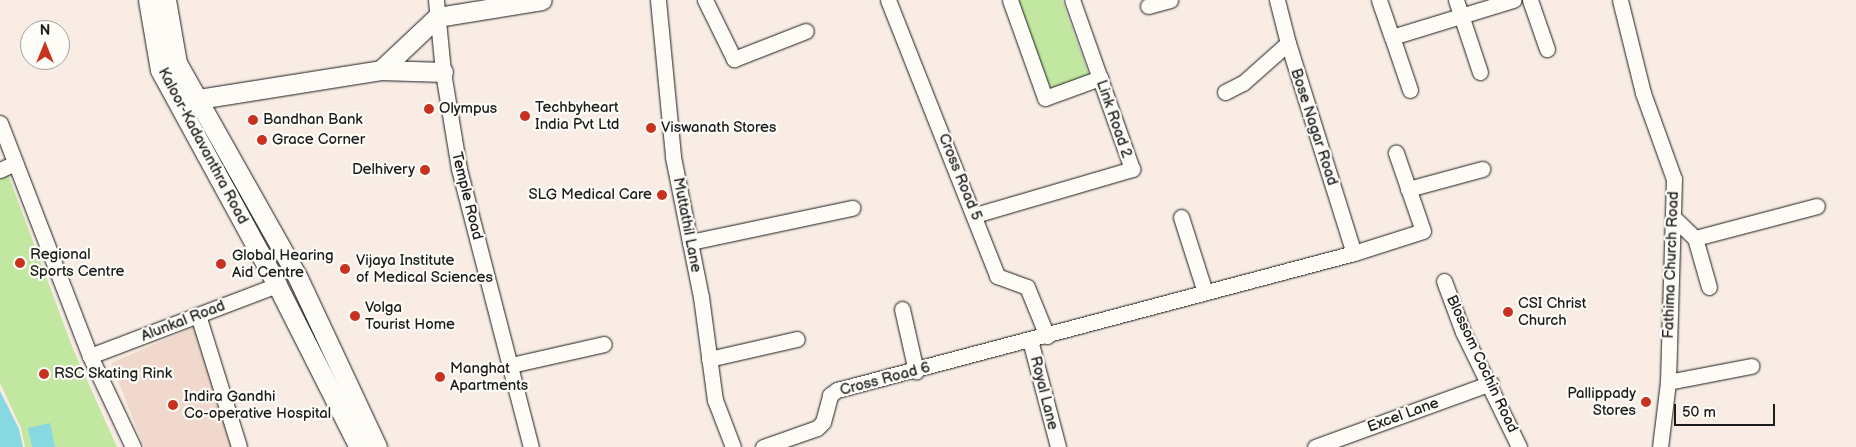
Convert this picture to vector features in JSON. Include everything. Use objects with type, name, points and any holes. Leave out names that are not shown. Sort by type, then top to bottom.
[{"type":"main road","name":"Kaloor-Kadavanthra Road","points":[[148,0],[160,70],[277,285],[359,447]]},
{"type":"main road","name":"Kaloor-Kadavanthra Road","points":[[166,0],[177,62],[297,276],[377,447]]},
{"type":"main road","points":[[381,70],[437,8],[542,0]]},
{"type":"main road","points":[[177,103],[381,70],[443,72]]},
{"type":"main road","points":[[277,285],[297,276]]},
{"type":"street","name":"Muttathil Lane","points":[[658,0],[673,158],[690,242],[715,400],[733,447]]},
{"type":"street","points":[[705,0],[734,59],[806,32]]},
{"type":"street","name":"Cross Road 5","points":[[888,0],[976,215],[997,276],[1027,288],[1047,336]]},
{"type":"street","points":[[1010,0],[1046,98],[1100,78]]},
{"type":"street","name":"Link Road 2","points":[[976,215],[1132,169],[1072,0]]},
{"type":"street","points":[[1148,6],[1170,0]]},
{"type":"street","name":"Bose Nagar Road","points":[[1278,0],[1288,43],[1354,253]]},
{"type":"street","points":[[1379,0],[1410,90]]},
{"type":"street","points":[[1456,0],[1480,72]]},
{"type":"street","points":[[1392,37],[1513,0]]},
{"type":"street","points":[[1530,0],[1547,49]]},
{"type":"street","name":"Fathima Church Road","points":[[1620,0],[1643,93],[1674,179],[1668,382],[1660,447]]},
{"type":"street","name":"Temple Road","points":[[437,8],[443,72],[459,169],[531,447]]},
{"type":"street","points":[[1225,92],[1243,83],[1288,43]]},
{"type":"street","points":[[0,122],[90,356],[133,447]]},
{"type":"street","points":[[1396,154],[1408,189],[1482,169]]},
{"type":"street","points":[[0,170],[15,163]]},
{"type":"street","name":"Cross Road 6","points":[[764,447],[817,428],[823,422],[830,395],[837,390],[916,371],[1354,253],[1423,231],[1408,189]]},
{"type":"street","points":[[1694,238],[1816,206]]},
{"type":"street","points":[[690,242],[852,208]]},
{"type":"street","points":[[1180,217],[1205,292]]},
{"type":"street","points":[[1674,218],[1694,238],[1709,287]]},
{"type":"street","name":"Blossom Cochin Road","points":[[1444,281],[1463,332],[1491,383],[1519,447]]},
{"type":"street","name":"Alunkal Road","points":[[90,356],[277,285]]},
{"type":"street","points":[[902,309],[916,371]]},
{"type":"street","points":[[198,315],[239,447]]},
{"type":"street","points":[[709,359],[796,339]]},
{"type":"street","name":"Royal Lane","points":[[1030,340],[1058,447]]},
{"type":"street","points":[[511,365],[604,344]]},
{"type":"street","points":[[1668,382],[1750,366]]},
{"type":"street","name":"Excel Lane","points":[[1315,447],[1491,383]]},
{"type":"shaded area","name":"Indira Gandhi Co-operative Hospital","points":[[194,327],[233,447],[144,447],[111,363]]},
{"type":"green space","points":[[1015,0],[1062,0],[1089,75],[1049,90]]},
{"type":"green space","name":"Regional Sports Centre","points":[[8,174],[73,349],[117,447],[25,447],[21,428],[0,383],[0,178]]},
{"type":"water","points":[[0,391],[19,429],[23,447],[0,447]]},
{"type":"water","points":[[50,423],[55,447],[32,447],[28,428]]},
{"type":"place","name":"Olympus","points":[[429,109]]},
{"type":"place","name":"Techbyheart India Pvt Ltd","points":[[525,116]]},
{"type":"place","name":"Bandhan Bank","points":[[253,120]]},
{"type":"place","name":"Viswanath Stores","points":[[651,128]]},
{"type":"place","name":"Grace Corner","points":[[262,140]]},
{"type":"place","name":"Delhivery","points":[[425,170]]},
{"type":"place","name":"SLG Medical Care","points":[[662,195]]},
{"type":"place","name":"Regional Sports Centre","points":[[20,263]]},
{"type":"place","name":"Global Hearing Aid Centre","points":[[221,264]]},
{"type":"place","name":"Vijaya Institute of Medical Sciences","points":[[345,269]]},
{"type":"place","name":"CSI Christ Church","points":[[1508,312]]},
{"type":"place","name":"Volga Tourist Home","points":[[355,316]]},
{"type":"place","name":"RSC Skating Rink","points":[[44,374]]},
{"type":"place","name":"Manghat Apartments","points":[[440,377]]},
{"type":"place","name":"Pallippady Stores","points":[[1646,402]]},
{"type":"place","name":"Indira Gandhi Co-operative Hospital","points":[[173,405]]}]
